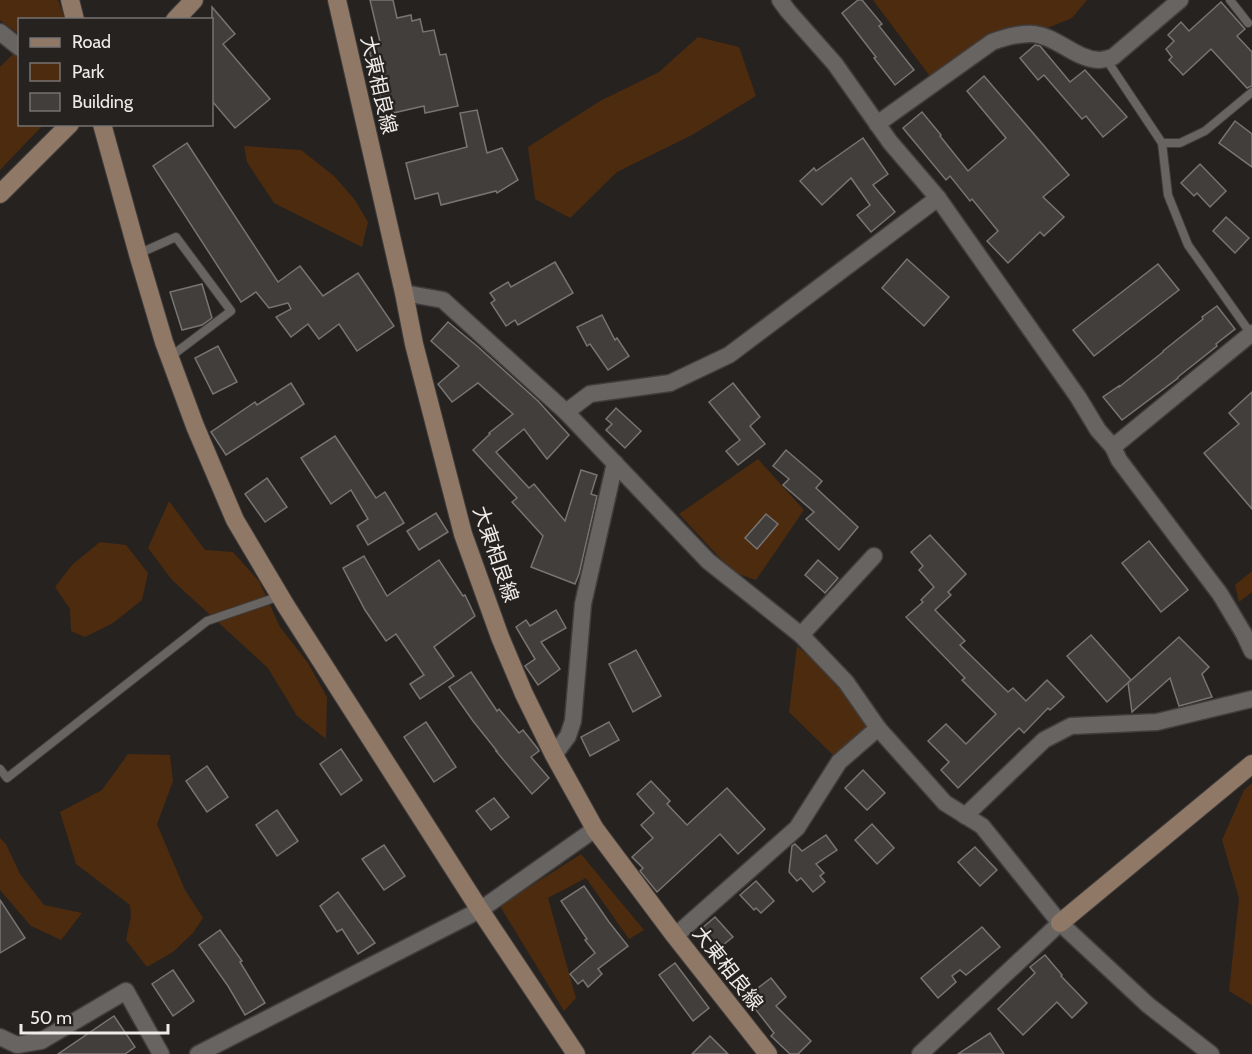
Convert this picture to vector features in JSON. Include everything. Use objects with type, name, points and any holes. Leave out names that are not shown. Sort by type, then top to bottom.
[{"type":"street","points":[[70,0],[74,18]]},
{"type":"street","points":[[177,18],[194,0]]},
{"type":"street","name":"大東相良線","points":[[337,0],[414,344],[463,534],[500,637],[554,755],[595,829],[675,936],[768,1054]]},
{"type":"street","points":[[780,0],[834,64],[890,142],[938,198],[1078,397],[1098,430],[1113,447],[1119,460],[1220,594],[1252,651]]},
{"type":"street","points":[[877,124],[992,42],[1014,35],[1034,34],[1049,38],[1087,58],[1106,59],[1113,57],[1180,0]]},
{"type":"street","points":[[0,32],[18,46]]},
{"type":"street","points":[[0,194],[68,126]]},
{"type":"street","points":[[103,126],[170,358],[195,426],[235,520],[280,596],[480,910],[576,1054]]},
{"type":"street","points":[[566,412],[590,394],[670,383],[729,355],[938,198]]},
{"type":"street","points":[[404,293],[443,300],[566,412],[708,561],[801,635],[846,682],[878,728],[945,803],[982,826],[1060,923],[1148,1005],[1211,1054]]},
{"type":"street","points":[[1113,447],[1252,333]]},
{"type":"street","points":[[554,755],[568,736],[573,721],[584,604],[615,463]]},
{"type":"street","points":[[801,635],[874,556]]},
{"type":"street","points":[[965,816],[1044,740],[1071,726],[1157,722],[1252,699]]},
{"type":"street","points":[[675,936],[797,828],[839,762],[878,728]]},
{"type":"street","points":[[920,1054],[1060,923],[1252,764]]},
{"type":"street","points":[[198,1054],[480,910],[595,829]]},
{"type":"street","points":[[0,1037],[17,1045],[41,1041],[126,991],[161,1054]]},
{"type":"lane","points":[[1230,0],[1248,23]]},
{"type":"lane","points":[[1106,59],[1162,143],[1168,195],[1188,245],[1252,333]]},
{"type":"lane","points":[[1162,143],[1179,143],[1205,131],[1252,92]]},
{"type":"lane","points":[[138,254],[176,237],[231,311],[170,358]]},
{"type":"lane","points":[[0,769],[7,778],[207,621],[280,596]]},
{"type":"green space","points":[[0,0],[58,0],[65,18],[18,18],[18,33],[0,20]]},
{"type":"green space","points":[[873,0],[1087,0],[1072,18],[972,56],[932,79]]},
{"type":"green space","points":[[698,37],[739,47],[756,96],[692,135],[617,172],[570,218],[535,199],[528,147],[600,101],[659,72]]},
{"type":"green space","points":[[18,49],[18,126],[42,126],[0,170],[0,67]]},
{"type":"green space","points":[[244,146],[301,150],[334,176],[355,200],[368,222],[362,247],[274,203],[247,162]]},
{"type":"green space","points":[[758,459],[804,510],[756,580],[733,572],[679,514]]},
{"type":"green space","points":[[169,501],[205,550],[233,552],[259,581],[280,627],[308,663],[327,697],[326,739],[297,716],[268,668],[172,580],[148,548]]},
{"type":"green space","points":[[100,542],[126,545],[148,573],[142,600],[113,623],[85,637],[71,631],[70,609],[55,587],[73,564]]},
{"type":"green space","points":[[1252,571],[1252,592],[1239,602],[1235,585]]},
{"type":"green space","points":[[797,646],[835,679],[869,730],[834,756],[789,712]]},
{"type":"green space","points":[[128,754],[170,755],[173,781],[157,824],[185,890],[203,918],[193,933],[173,952],[147,967],[126,940],[131,916],[130,905],[76,864],[60,812],[102,790]]},
{"type":"green space","points":[[1252,783],[1252,1005],[1229,991],[1239,898],[1222,840],[1244,790]]},
{"type":"green space","points":[[0,838],[6,844],[20,874],[44,905],[82,913],[61,940],[31,926],[0,890]]},
{"type":"green space","points":[[581,854],[644,930],[629,939],[586,878],[548,898],[576,998],[564,1011],[500,906]]},
{"type":"building","points":[[370,0],[393,0],[397,18],[411,15],[412,21],[420,19],[423,32],[434,30],[440,55],[446,54],[458,106],[425,113],[424,106],[393,113],[391,105],[383,107],[368,45],[380,42]]},
{"type":"building","points":[[858,0],[862,0],[882,24],[879,26],[914,70],[895,85],[842,13]]},
{"type":"building","points":[[1221,2],[1245,29],[1237,36],[1252,52],[1252,86],[1247,88],[1211,49],[1183,75],[1169,60],[1172,57],[1166,49],[1174,41],[1168,35],[1181,22],[1189,31]]},
{"type":"building","points":[[212,7],[235,34],[223,44],[270,99],[235,128],[213,102]]},
{"type":"building","points":[[1035,45],[1040,46],[1070,82],[1085,70],[1127,117],[1103,137],[1086,116],[1082,119],[1044,75],[1038,80],[1020,58]]},
{"type":"building","points":[[984,76],[1069,175],[1043,197],[1064,217],[1044,236],[1040,232],[1008,263],[987,241],[998,231],[950,176],[946,180],[903,128],[922,112],[968,171],[1006,138],[967,91]]},
{"type":"building","points":[[477,110],[487,153],[502,148],[518,180],[497,193],[496,191],[441,205],[438,193],[415,199],[406,163],[467,147],[460,113]]},
{"type":"building","points":[[1235,121],[1252,134],[1252,167],[1219,143]]},
{"type":"building","points":[[863,138],[888,174],[873,185],[895,212],[871,232],[857,215],[870,205],[851,178],[822,205],[800,181],[814,168],[816,171]]},
{"type":"building","points":[[187,143],[278,282],[300,266],[323,296],[358,273],[394,326],[357,351],[339,324],[319,339],[308,324],[291,337],[276,317],[291,309],[288,303],[269,308],[256,292],[241,302],[153,166]]},
{"type":"building","points":[[1200,164],[1226,191],[1210,207],[1197,193],[1194,196],[1181,183]]},
{"type":"building","points":[[1226,217],[1249,238],[1235,253],[1213,231]]},
{"type":"building","points":[[907,259],[949,297],[924,326],[882,288]]},
{"type":"building","points":[[555,262],[573,293],[518,325],[515,320],[506,326],[491,303],[495,300],[490,293],[508,282],[511,287]]},
{"type":"building","points":[[1158,264],[1179,290],[1094,356],[1073,330]]},
{"type":"building","points":[[202,284],[212,318],[202,325],[182,330],[170,292]]},
{"type":"building","points":[[1217,306],[1235,329],[1178,378],[1122,420],[1103,397],[1163,352]]},
{"type":"building","points":[[602,315],[615,340],[617,338],[629,356],[608,370],[590,344],[587,346],[577,327]]},
{"type":"building","points":[[448,322],[538,401],[569,435],[547,459],[524,429],[496,452],[529,488],[534,484],[565,521],[581,470],[597,475],[591,494],[597,496],[575,584],[531,567],[543,536],[512,502],[517,498],[473,450],[489,433],[513,414],[478,383],[452,402],[438,384],[459,366],[431,341]]},
{"type":"building","points":[[218,346],[237,382],[213,394],[195,358]]},
{"type":"building","points":[[291,383],[304,404],[226,455],[211,432],[255,402],[257,405]]},
{"type":"building","points":[[733,383],[760,417],[750,426],[765,444],[738,465],[726,451],[740,440],[709,402]]},
{"type":"building","points":[[1252,392],[1252,509],[1204,453],[1239,424],[1229,413]]},
{"type":"building","points":[[616,408],[641,431],[625,448],[606,430],[612,424],[606,419]]},
{"type":"building","points":[[335,436],[376,498],[385,492],[404,523],[368,545],[357,526],[368,519],[351,490],[331,504],[301,458]]},
{"type":"building","points":[[786,450],[822,481],[816,488],[858,527],[839,550],[806,519],[814,512],[783,485],[789,479],[773,466]]},
{"type":"building","points":[[267,478],[287,507],[265,522],[245,494]]},
{"type":"building","points":[[436,513],[448,532],[419,550],[407,531]]},
{"type":"building","points":[[766,514],[778,524],[757,549],[745,538]]},
{"type":"building","points":[[930,535],[966,574],[948,592],[951,595],[935,610],[965,641],[960,645],[1008,692],[1013,688],[1026,701],[1047,680],[1064,697],[1050,710],[1048,708],[1024,733],[1019,728],[958,788],[941,770],[949,762],[928,741],[946,724],[966,744],[996,714],[906,617],[923,602],[921,600],[934,587],[919,570],[923,566],[911,552]]},
{"type":"building","points":[[1149,541],[1188,590],[1161,612],[1122,563]]},
{"type":"building","points":[[364,556],[387,596],[439,560],[463,596],[465,595],[475,616],[434,647],[454,676],[420,699],[410,684],[424,675],[396,634],[386,641],[365,610],[343,568]]},
{"type":"building","points":[[818,560],[838,578],[825,593],[805,575]]},
{"type":"building","points":[[556,610],[566,628],[541,642],[560,669],[538,685],[525,666],[535,659],[516,627],[526,620],[530,626]]},
{"type":"building","points":[[1091,635],[1131,680],[1107,702],[1067,656]]},
{"type":"building","points":[[1179,637],[1209,667],[1202,674],[1212,697],[1179,706],[1170,678],[1132,712],[1128,683]]},
{"type":"building","points":[[636,650],[661,696],[633,712],[609,664]]},
{"type":"building","points":[[471,672],[497,711],[499,709],[519,733],[523,730],[539,751],[531,757],[549,778],[532,794],[496,751],[449,687]]},
{"type":"building","points":[[426,722],[456,767],[434,782],[404,737]]},
{"type":"building","points":[[609,722],[619,740],[590,756],[581,737]]},
{"type":"building","points":[[341,749],[362,780],[341,795],[320,764]]},
{"type":"building","points":[[207,766],[228,797],[207,812],[186,781]]},
{"type":"building","points":[[863,770],[885,793],[867,810],[845,788]]},
{"type":"building","points":[[651,781],[670,801],[667,804],[687,825],[727,788],[765,829],[738,854],[720,834],[657,892],[640,871],[643,868],[632,857],[653,838],[641,825],[654,813],[637,794]]},
{"type":"building","points":[[494,798],[509,817],[491,830],[476,811]]},
{"type":"building","points":[[277,810],[298,841],[277,856],[256,825]]},
{"type":"building","points":[[872,824],[894,848],[877,864],[855,840]]},
{"type":"building","points":[[826,835],[837,850],[816,864],[824,873],[820,876],[825,882],[813,892],[801,878],[797,881],[789,872],[792,846],[795,844],[802,851]]},
{"type":"building","points":[[384,845],[405,876],[384,890],[362,859]]},
{"type":"building","points":[[975,847],[997,870],[980,886],[958,862]]},
{"type":"building","points":[[756,881],[774,901],[761,913],[756,908],[754,910],[740,895]]},
{"type":"building","points":[[584,886],[628,946],[598,969],[602,974],[588,987],[583,980],[578,984],[570,974],[595,953],[561,901]]},
{"type":"building","points":[[338,892],[375,943],[358,954],[342,929],[337,932],[320,906]]},
{"type":"building","points":[[0,900],[25,938],[0,953]]},
{"type":"building","points":[[715,917],[733,937],[718,949],[701,929]]},
{"type":"building","points":[[982,927],[1000,947],[966,975],[960,970],[952,976],[956,982],[938,998],[921,978]]},
{"type":"building","points":[[220,930],[242,961],[240,962],[265,1003],[245,1015],[199,945]]},
{"type":"building","points":[[1045,955],[1087,1003],[1072,1018],[1057,1002],[1023,1035],[998,1009],[1035,973],[1030,967]]},
{"type":"building","points":[[675,963],[709,1008],[693,1021],[659,975]]},
{"type":"building","points":[[173,970],[194,1001],[173,1016],[152,984]]},
{"type":"building","points":[[771,978],[786,997],[776,1006],[811,1041],[798,1054],[790,1054],[771,1036],[774,1033],[746,997]]},
{"type":"building","points":[[114,1016],[135,1047],[125,1054],[58,1054]]},
{"type":"building","points":[[990,1033],[1004,1054],[958,1054]]},
{"type":"building","points":[[710,1036],[728,1054],[692,1054]]}]
